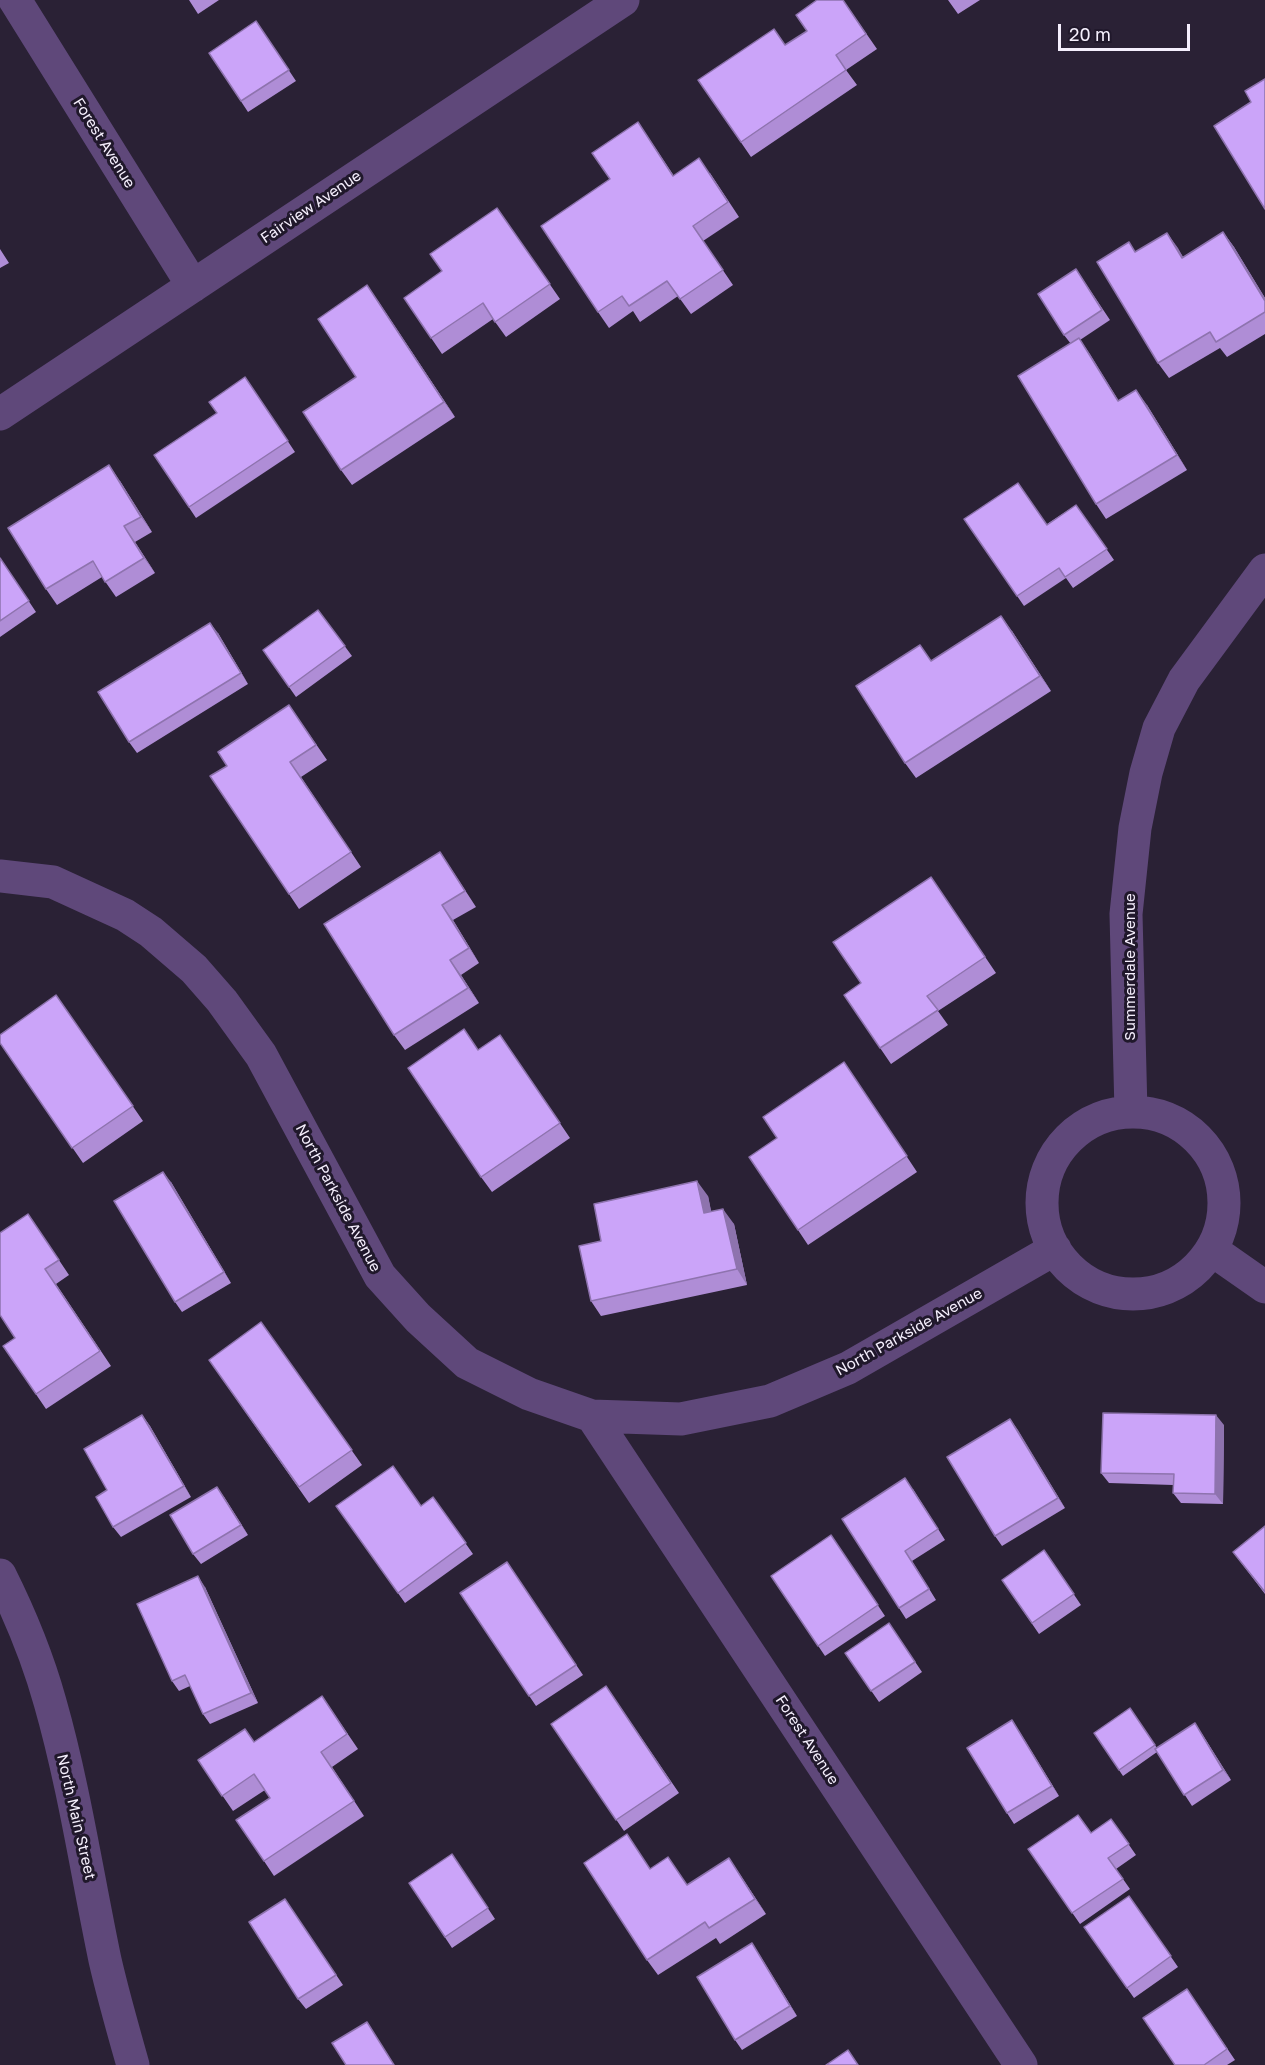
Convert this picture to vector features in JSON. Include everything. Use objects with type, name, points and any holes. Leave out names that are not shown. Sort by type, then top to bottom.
[{"type":"street","name":"Forest Avenue","points":[[15,0],[193,286]]},
{"type":"street","name":"Fairview Avenue","points":[[0,414],[623,0]]},
{"type":"street","name":"Summerdale Avenue","points":[[1131,1112],[1126,914],[1135,828],[1146,773],[1159,728],[1184,680],[1265,570]]},
{"type":"street","name":"North Parkside Avenue","points":[[0,876],[54,882],[125,915],[151,932],[194,969],[222,1001],[261,1055],[380,1276],[418,1318],[467,1363],[529,1394],[592,1416],[681,1419],[770,1401],[848,1368],[1055,1250]]},
{"type":"street","points":[[1131,1112],[1147,1112],[1181,1124],[1207,1148],[1223,1180],[1225,1216],[1212,1250],[1188,1277],[1155,1292],[1119,1294],[1086,1282],[1059,1257],[1044,1225],[1042,1189],[1054,1155],[1078,1129],[1111,1113],[1131,1112]]},
{"type":"street","points":[[1212,1250],[1265,1287]]},
{"type":"street","name":"Forest Avenue","points":[[592,1416],[1021,2065]]},
{"type":"street","name":"North Main Street","points":[[0,1575],[40,1671],[50,1703],[87,1864],[105,1959],[133,2065]]},
{"type":"building","points":[[817,0],[843,0],[866,34],[836,55],[846,70],[741,142],[698,80],[774,29],[785,45],[807,31],[796,15]]},
{"type":"building","points":[[256,21],[289,70],[241,101],[209,53]]},
{"type":"building","points":[[1265,79],[1265,209],[1214,126],[1251,102],[1245,91]]},
{"type":"building","points":[[638,122],[673,176],[699,158],[728,202],[693,226],[723,270],[680,299],[667,281],[629,306],[622,296],[598,312],[541,226],[610,179],[592,153]]},
{"type":"building","points":[[497,208],[550,284],[495,322],[483,303],[431,338],[404,298],[442,271],[430,254]]},
{"type":"building","points":[[1223,232],[1265,301],[1265,312],[1216,342],[1210,332],[1158,363],[1097,262],[1129,242],[1135,252],[1167,233],[1182,258]]},
{"type":"building","points":[[1076,269],[1102,310],[1064,335],[1038,294]]},
{"type":"building","points":[[367,285],[444,402],[341,470],[303,412],[356,377],[318,319]]},
{"type":"building","points":[[1079,338],[1118,401],[1136,390],[1177,455],[1096,504],[1018,376]]},
{"type":"building","points":[[245,377],[288,441],[189,507],[154,455],[217,413],[209,402]]},
{"type":"building","points":[[109,465],[141,517],[124,526],[144,558],[105,582],[93,561],[46,589],[8,528]]},
{"type":"building","points":[[1018,483],[1047,525],[1076,505],[1107,549],[1065,577],[1059,568],[1017,596],[964,519]]},
{"type":"building","points":[[0,558],[29,601],[0,621]]},
{"type":"building","points":[[318,610],[345,646],[289,687],[263,650]]},
{"type":"building","points":[[1001,616],[1040,676],[905,763],[856,686],[920,645],[931,661]]},
{"type":"building","points":[[210,623],[241,673],[129,742],[98,692]]},
{"type":"building","points":[[289,705],[316,745],[290,762],[351,852],[289,894],[210,776],[227,766],[218,752]]},
{"type":"building","points":[[440,852],[465,891],[442,905],[469,948],[450,960],[468,988],[394,1035],[324,924]]},
{"type":"building","points":[[931,877],[985,957],[927,996],[938,1010],[880,1048],[844,995],[861,983],[833,942]]},
{"type":"building","points":[[56,995],[133,1106],[72,1148],[0,1043],[0,1035]]},
{"type":"building","points":[[464,1029],[478,1050],[500,1035],[560,1123],[481,1177],[408,1068]]},
{"type":"building","points":[[844,1062],[907,1156],[798,1230],[749,1157],[777,1138],[763,1117]]},
{"type":"building","points":[[163,1172],[224,1272],[175,1302],[114,1201]]},
{"type":"building","points":[[697,1181],[704,1213],[723,1209],[737,1269],[591,1301],[579,1246],[601,1241],[594,1204]]},
{"type":"building","points":[[28,1214],[59,1260],[45,1269],[100,1351],[36,1394],[3,1346],[15,1338],[0,1315],[0,1233]]},
{"type":"building","points":[[261,1322],[352,1450],[299,1487],[209,1360]]},
{"type":"building","points":[[1103,1413],[1216,1415],[1215,1494],[1173,1493],[1174,1474],[1101,1473]]},
{"type":"building","points":[[142,1415],[184,1486],[113,1527],[96,1497],[107,1490],[84,1449]]},
{"type":"building","points":[[1010,1419],[1058,1498],[995,1536],[947,1457]]},
{"type":"building","points":[[393,1466],[421,1506],[433,1497],[466,1543],[398,1593],[336,1506]]},
{"type":"building","points":[[905,1478],[938,1529],[905,1551],[929,1589],[899,1608],[842,1519]]},
{"type":"building","points":[[217,1487],[241,1525],[193,1554],[170,1515]]},
{"type":"building","points":[[1265,1526],[1265,1592],[1233,1552]]},
{"type":"building","points":[[831,1535],[878,1605],[818,1646],[771,1576]]},
{"type":"building","points":[[1044,1550],[1074,1594],[1032,1623],[1002,1580]]},
{"type":"building","points":[[507,1562],[576,1665],[529,1696],[460,1593]]},
{"type":"building","points":[[198,1576],[251,1693],[203,1714],[185,1675],[172,1681],[137,1604]]},
{"type":"building","points":[[889,1623],[915,1662],[871,1691],[845,1653]]},
{"type":"building","points":[[606,1686],[671,1783],[616,1820],[551,1724]]},
{"type":"building","points":[[322,1696],[347,1734],[321,1752],[354,1801],[264,1861],[236,1820],[270,1798],[254,1774],[222,1796],[198,1760],[245,1729],[254,1742]]},
{"type":"building","points":[[1130,1708],[1155,1745],[1119,1770],[1094,1733]]},
{"type":"building","points":[[1012,1720],[1052,1786],[1007,1813],[967,1748]]},
{"type":"building","points":[[1195,1723],[1223,1770],[1184,1795],[1155,1749]]},
{"type":"building","points":[[1078,1815],[1091,1833],[1111,1819],[1129,1844],[1108,1858],[1123,1879],[1072,1913],[1028,1849]]},
{"type":"building","points":[[627,1834],[650,1869],[668,1857],[687,1885],[729,1858],[755,1899],[709,1928],[705,1922],[647,1960],[584,1863]]},
{"type":"building","points":[[452,1854],[488,1908],[445,1937],[409,1883]]},
{"type":"building","points":[[1129,1896],[1171,1956],[1127,1988],[1084,1927]]},
{"type":"building","points":[[285,1899],[336,1975],[298,1999],[249,1922]]},
{"type":"building","points":[[752,1943],[790,2006],[735,2040],[697,1977]]},
{"type":"building","points":[[1187,1989],[1227,2049],[1204,2065],[1175,2065],[1143,2018]]},
{"type":"building","points":[[367,2022],[394,2065],[346,2065],[332,2043]]},
{"type":"building","points":[[848,2050],[858,2065],[826,2065]]}]
